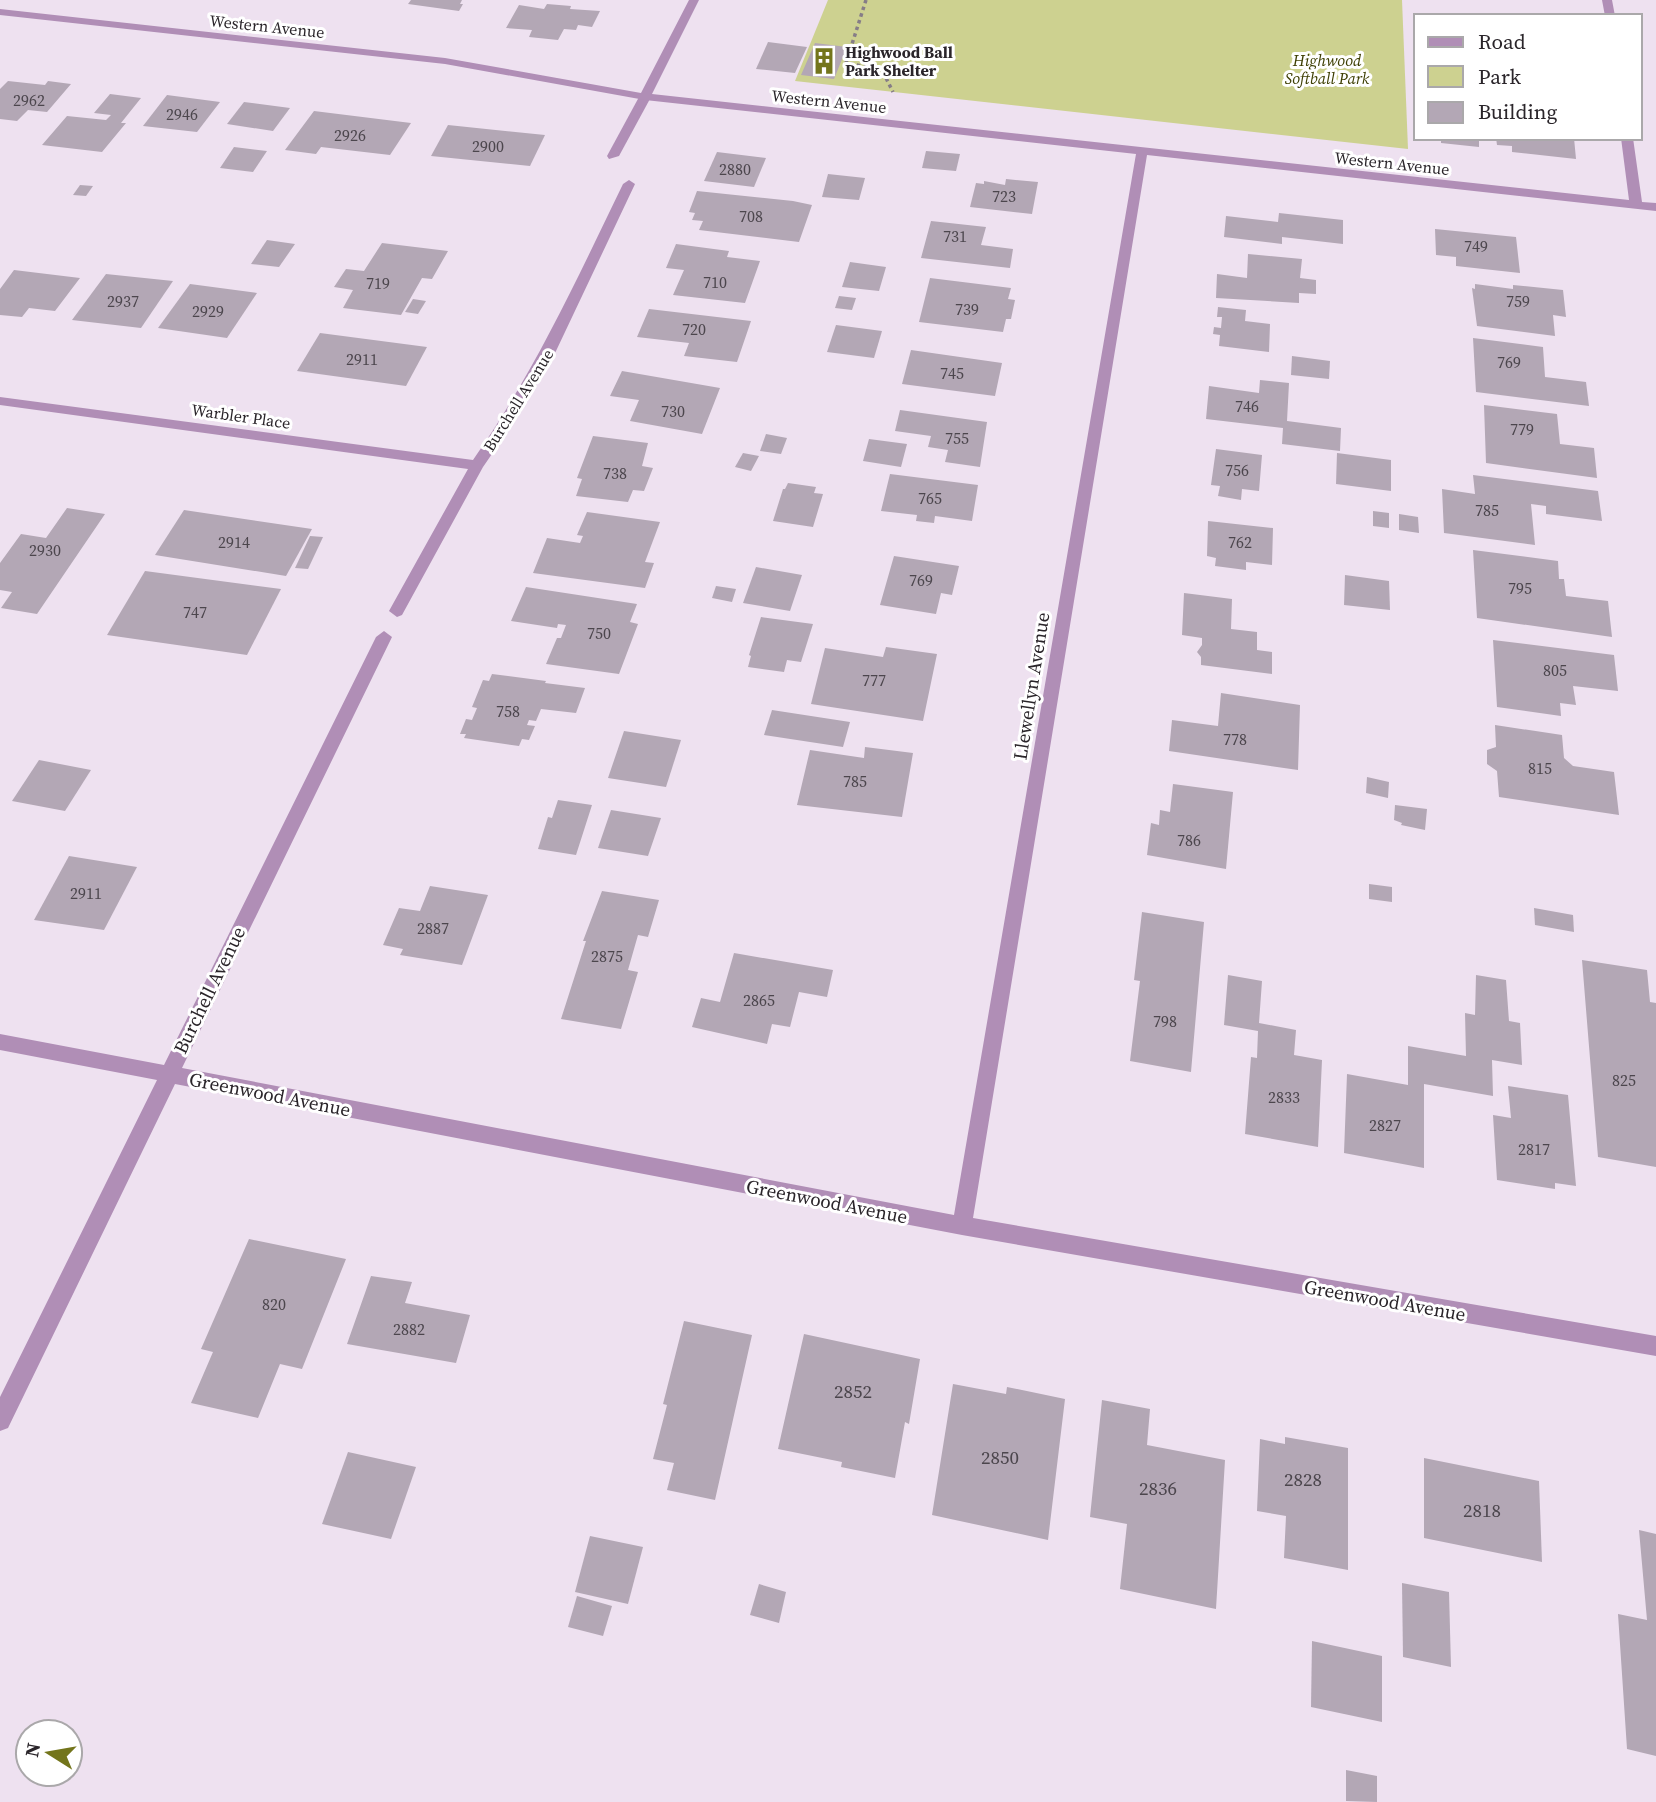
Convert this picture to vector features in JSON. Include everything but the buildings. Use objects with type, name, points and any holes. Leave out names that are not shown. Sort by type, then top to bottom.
[{"type":"street","points":[[613,156],[694,0]]},
{"type":"street","name":"Western Avenue","points":[[0,12],[444,61],[645,97],[1656,207]]},
{"type":"street","points":[[1627,140],[1636,205]]},
{"type":"street","name":"Llewellyn Avenue","points":[[962,1226],[1142,152]]},
{"type":"street","name":"Burchell Avenue","points":[[397,611],[477,465],[509,419],[549,351],[629,184]]},
{"type":"street","name":"Warbler Place","points":[[0,401],[477,465]]},
{"type":"street","name":"Burchell Avenue","points":[[0,1420],[384,637]]},
{"type":"street","name":"Greenwood Avenue","points":[[0,1042],[962,1226],[1656,1346]]},
{"type":"path","points":[[866,0],[846,63],[882,70],[893,92]]},
{"type":"green space","name":"Highwood Softball Park","points":[[828,0],[1402,0],[1408,149],[795,81]]},
{"type":"place","name":"Highwood Ball Park Shelter","points":[[824,61]]}]
